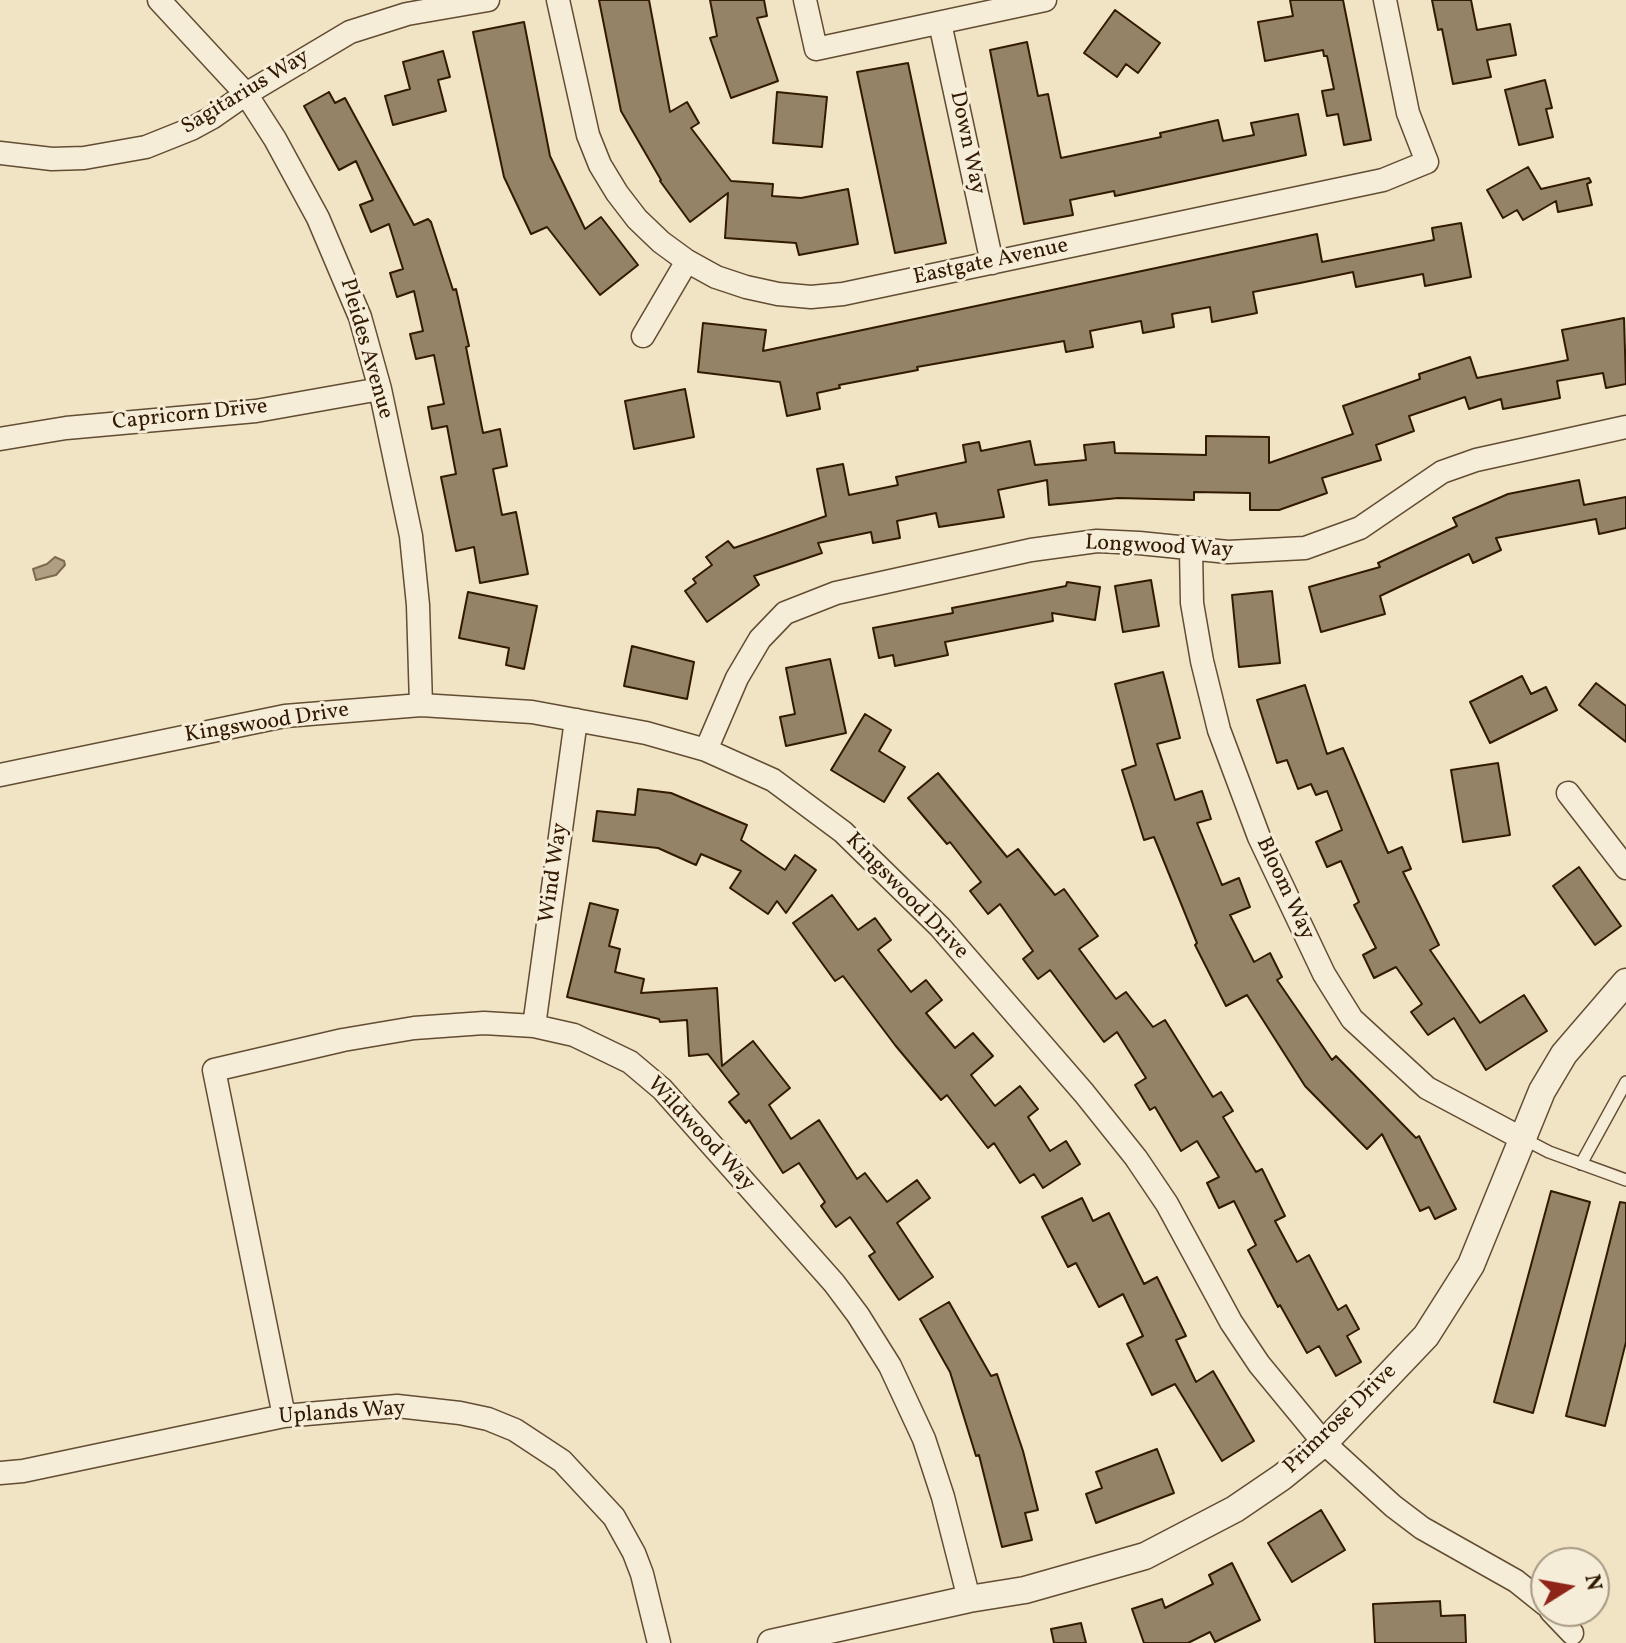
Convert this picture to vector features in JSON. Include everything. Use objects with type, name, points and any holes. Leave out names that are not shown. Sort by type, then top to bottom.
[{"type":"street","name":"Pleides Avenue","points":[[159,0],[246,94],[275,139],[338,261],[360,317],[380,389],[411,536],[418,605],[421,705]]},
{"type":"street","name":"Sagitarius Way","points":[[0,153],[52,159],[131,151],[191,129],[350,32],[407,14],[488,0]]},
{"type":"street","name":"Eastgate Avenue","points":[[558,0],[584,119],[600,165],[637,219],[661,242],[716,277],[778,294],[811,297],[843,294],[1383,180],[1427,162],[1408,113],[1385,0]]},
{"type":"street","points":[[805,0],[816,49],[1045,0]]},
{"type":"street","name":"Down Way","points":[[940,23],[992,263]]},
{"type":"street","points":[[643,336],[687,261]]},
{"type":"street","name":"Capricorn Drive","points":[[0,439],[66,428],[256,411],[380,389]]},
{"type":"street","name":"Longwood Way","points":[[706,750],[737,678],[760,639],[785,613],[836,593],[1031,550],[1097,541],[1228,552],[1305,548],[1360,528],[1442,472],[1476,460],[1626,427]]},
{"type":"street","name":"Bloom Way","points":[[1191,550],[1192,603],[1219,730],[1259,837],[1324,974],[1352,1019],[1427,1088],[1521,1138]]},
{"type":"street","name":"Kingswood Drive","points":[[0,775],[285,716],[421,705],[532,712],[646,733],[706,750],[773,780],[843,832],[940,927],[1084,1093],[1136,1158],[1167,1204],[1231,1322],[1290,1404],[1324,1443],[1422,1528],[1509,1576],[1530,1592]]},
{"type":"street","name":"Wind Way","points":[[534,1026],[576,720]]},
{"type":"street","points":[[1568,793],[1626,868]]},
{"type":"street","name":"Primrose Drive","points":[[771,1643],[969,1599],[1025,1590],[1145,1556],[1235,1509],[1282,1477],[1324,1443],[1426,1336],[1471,1265],[1542,1091],[1564,1054],[1622,994]]},
{"type":"street","name":"Wildwood Way","points":[[284,1416],[214,1070],[343,1040],[414,1028],[484,1023],[534,1026],[574,1035],[630,1062],[662,1089],[842,1293],[890,1366],[924,1439],[943,1497],[969,1599]]},
{"type":"street","name":"Uplands Way","points":[[0,1473],[23,1471],[284,1416],[397,1406],[460,1413],[515,1430],[540,1444],[586,1485],[614,1517],[642,1574],[659,1643]]},
{"type":"street","points":[[1566,1627],[1572,1633]]},
{"type":"lane","points":[[1581,1164],[1626,1082]]},
{"type":"lane","points":[[1521,1138],[1626,1180]]},
{"type":"shaded area","points":[[55,557],[64,561],[65,565],[56,575],[36,580],[33,569]]},
{"type":"building","points":[[599,0],[649,0],[670,112],[687,102],[699,123],[691,128],[731,181],[773,184],[772,196],[801,198],[848,189],[858,244],[799,255],[796,243],[725,238],[728,193],[690,222],[660,181],[621,111]]},
{"type":"building","points":[[710,0],[764,0],[767,16],[757,18],[778,81],[731,98],[710,38],[717,36]]},
{"type":"building","points":[[1290,0],[1343,0],[1371,140],[1344,145],[1338,114],[1327,116],[1322,91],[1334,89],[1323,50],[1265,61],[1258,22],[1293,16]]},
{"type":"building","points":[[1432,0],[1471,0],[1477,30],[1510,24],[1516,55],[1487,60],[1491,77],[1453,84],[1442,29],[1438,30]]},
{"type":"building","points":[[1115,10],[1160,43],[1138,73],[1126,64],[1117,77],[1084,53]]},
{"type":"building","points":[[524,22],[550,156],[585,229],[601,217],[638,265],[600,295],[547,227],[531,234],[504,177],[473,32]]},
{"type":"building","points":[[1027,42],[1038,96],[1048,94],[1061,158],[1161,137],[1160,133],[1218,120],[1223,141],[1254,135],[1251,123],[1298,114],[1306,155],[1115,196],[1114,191],[1070,200],[1073,215],[1024,224],[990,50]]},
{"type":"building","points":[[443,51],[450,77],[438,80],[446,111],[393,125],[385,96],[410,89],[403,62]]},
{"type":"building","points":[[908,63],[946,243],[895,253],[857,72]]},
{"type":"building","points":[[1545,80],[1552,108],[1546,109],[1553,137],[1519,145],[1505,90]]},
{"type":"building","points":[[329,92],[335,103],[345,98],[414,225],[428,219],[431,222],[453,290],[456,289],[483,433],[500,429],[507,466],[493,469],[502,515],[516,512],[528,574],[480,583],[474,547],[456,551],[441,477],[456,474],[447,426],[432,429],[428,407],[444,404],[434,355],[416,359],[410,334],[423,331],[414,291],[397,297],[390,273],[403,269],[389,224],[371,232],[360,205],[373,200],[356,161],[339,170],[304,106]]},
{"type":"building","points":[[777,92],[827,97],[822,147],[773,143]]},
{"type":"building","points":[[1528,167],[1541,189],[1589,178],[1591,182],[1587,184],[1592,205],[1558,212],[1556,201],[1523,220],[1517,210],[1503,218],[1487,190]]},
{"type":"building","points":[[1461,223],[1471,277],[1425,286],[1423,274],[1356,287],[1353,272],[1253,292],[1257,313],[1212,322],[1210,307],[1172,314],[1174,327],[1143,333],[1141,321],[1090,331],[1093,347],[1066,352],[1064,341],[917,367],[918,370],[839,385],[840,388],[817,393],[820,409],[787,416],[780,382],[698,372],[703,323],[766,330],[763,351],[1317,234],[1322,262],[1434,240],[1432,228]]},
{"type":"building","points":[[1624,318],[1626,384],[1606,388],[1603,373],[1557,381],[1560,398],[1503,409],[1501,399],[1469,409],[1465,397],[1409,416],[1414,431],[1376,445],[1381,460],[1322,478],[1327,493],[1279,510],[1250,510],[1250,493],[1194,492],[1194,500],[1118,498],[1049,505],[1047,480],[998,490],[1004,517],[939,527],[936,513],[897,521],[900,538],[873,543],[871,532],[818,543],[822,553],[754,576],[759,585],[707,622],[685,591],[696,583],[693,579],[712,565],[706,557],[728,541],[734,548],[826,516],[817,469],[843,464],[849,495],[898,485],[896,477],[966,462],[963,445],[979,442],[981,451],[1030,441],[1035,465],[1086,460],[1084,445],[1114,442],[1115,453],[1206,455],[1206,436],[1269,437],[1269,463],[1353,434],[1343,406],[1420,379],[1419,374],[1470,357],[1477,378],[1568,360],[1562,330]]},
{"type":"building","points":[[685,389],[694,437],[634,449],[625,401]]},
{"type":"building","points":[[1579,480],[1584,505],[1626,497],[1626,528],[1599,534],[1596,519],[1496,538],[1501,550],[1473,563],[1469,554],[1380,596],[1385,614],[1321,632],[1309,587],[1380,567],[1378,563],[1457,526],[1453,518],[1508,494]]},
{"type":"building","points":[[1151,580],[1159,626],[1123,632],[1115,586]]},
{"type":"building","points":[[1067,582],[1100,587],[1095,620],[1052,613],[1053,621],[945,642],[948,655],[895,666],[893,655],[879,658],[873,628],[953,613],[952,608],[1066,586]]},
{"type":"building","points":[[1272,591],[1280,663],[1239,667],[1232,595]]},
{"type":"building","points":[[468,592],[537,606],[524,669],[506,665],[509,648],[459,638]]},
{"type":"building","points":[[632,646],[694,662],[687,699],[624,686]]},
{"type":"building","points":[[830,659],[846,733],[786,746],[780,717],[795,714],[786,668]]},
{"type":"building","points":[[1163,672],[1180,738],[1157,744],[1175,800],[1202,791],[1211,819],[1197,823],[1222,885],[1239,878],[1250,907],[1230,915],[1254,962],[1270,953],[1282,977],[1277,980],[1332,1060],[1336,1056],[1416,1138],[1419,1136],[1456,1209],[1435,1219],[1429,1207],[1420,1211],[1382,1134],[1367,1149],[1305,1086],[1247,995],[1226,1006],[1195,945],[1197,943],[1154,837],[1144,840],[1122,770],[1136,765],[1115,684]]},
{"type":"building","points":[[1522,676],[1531,694],[1546,687],[1557,710],[1490,743],[1470,702]]},
{"type":"building","points":[[1596,683],[1626,706],[1626,742],[1579,705]]},
{"type":"building","points":[[1305,685],[1327,754],[1343,748],[1388,853],[1402,847],[1411,869],[1403,872],[1439,945],[1430,950],[1480,1023],[1524,995],[1547,1031],[1486,1070],[1454,1018],[1428,1035],[1411,1012],[1422,1004],[1396,967],[1374,978],[1363,955],[1376,948],[1354,905],[1359,902],[1341,861],[1327,867],[1316,842],[1342,830],[1327,791],[1316,795],[1311,784],[1298,789],[1287,760],[1277,763],[1257,700]]},
{"type":"building","points":[[865,714],[891,730],[879,751],[905,767],[884,802],[831,770]]},
{"type":"building","points":[[1498,763],[1510,835],[1463,842],[1451,770]]},
{"type":"building","points":[[938,773],[1007,857],[1018,849],[1055,895],[1064,889],[1098,936],[1079,949],[1116,999],[1126,992],[1153,1027],[1165,1020],[1213,1097],[1221,1092],[1233,1111],[1223,1117],[1256,1172],[1262,1169],[1285,1216],[1275,1221],[1297,1262],[1309,1255],[1338,1310],[1346,1305],[1359,1329],[1347,1336],[1361,1362],[1336,1376],[1319,1346],[1307,1353],[1248,1250],[1256,1245],[1234,1201],[1219,1208],[1207,1183],[1219,1177],[1197,1141],[1181,1151],[1155,1107],[1150,1110],[1135,1085],[1146,1078],[1117,1032],[1104,1042],[1050,970],[1038,979],[1023,959],[1033,951],[1000,904],[988,914],[970,891],[981,882],[950,842],[947,844],[908,798]]},
{"type":"building","points":[[638,789],[671,793],[747,825],[741,840],[785,870],[795,855],[816,870],[786,913],[777,901],[768,914],[730,888],[741,871],[701,854],[696,865],[658,848],[593,841],[597,811],[635,815]]},
{"type":"building","points":[[1579,867],[1621,926],[1595,945],[1553,886]]},
{"type":"building","points":[[832,895],[858,930],[875,918],[891,940],[878,950],[911,992],[926,980],[942,1000],[926,1013],[955,1048],[973,1033],[993,1056],[971,1075],[995,1106],[1020,1086],[1038,1109],[1028,1117],[1050,1151],[1066,1141],[1080,1164],[1043,1188],[1034,1174],[1020,1183],[994,1143],[988,1148],[947,1095],[941,1100],[843,976],[835,981],[793,923]]},
{"type":"building","points":[[590,903],[618,910],[609,946],[620,949],[615,972],[644,979],[641,993],[717,988],[722,1066],[753,1041],[790,1088],[769,1105],[791,1139],[819,1120],[857,1179],[865,1173],[887,1202],[917,1180],[930,1198],[897,1223],[933,1277],[899,1300],[869,1256],[875,1252],[850,1217],[836,1227],[821,1206],[825,1202],[799,1163],[783,1173],[749,1120],[746,1123],[729,1102],[739,1094],[708,1054],[689,1056],[687,1020],[660,1022],[659,1019],[567,997]]},
{"type":"building","points":[[1551,1191],[1590,1202],[1533,1413],[1494,1402]]},
{"type":"building","points":[[1082,1198],[1093,1221],[1109,1213],[1144,1284],[1157,1277],[1186,1336],[1176,1340],[1196,1382],[1213,1371],[1254,1441],[1222,1461],[1175,1384],[1152,1395],[1127,1344],[1143,1336],[1123,1294],[1099,1307],[1076,1263],[1068,1267],[1042,1217]]},
{"type":"building","points":[[1620,1202],[1626,1203],[1626,1342],[1605,1426],[1566,1416]]},
{"type":"building","points":[[949,1302],[991,1376],[997,1374],[1023,1451],[1038,1510],[1025,1513],[1032,1540],[1002,1547],[979,1455],[976,1456],[950,1372],[920,1319]]},
{"type":"building","points":[[1157,1449],[1174,1493],[1096,1523],[1086,1494],[1102,1488],[1096,1472]]},
{"type":"building","points":[[1321,1510],[1345,1550],[1292,1582],[1268,1543]]},
{"type":"building","points":[[1232,1563],[1260,1620],[1215,1642],[1210,1632],[1188,1643],[1144,1643],[1132,1609],[1162,1599],[1165,1608],[1213,1584],[1209,1575]]},
{"type":"building","points":[[1440,1601],[1441,1616],[1465,1615],[1466,1643],[1375,1643],[1373,1604]]},
{"type":"building","points":[[1081,1623],[1086,1643],[1054,1643],[1051,1629]]}]
